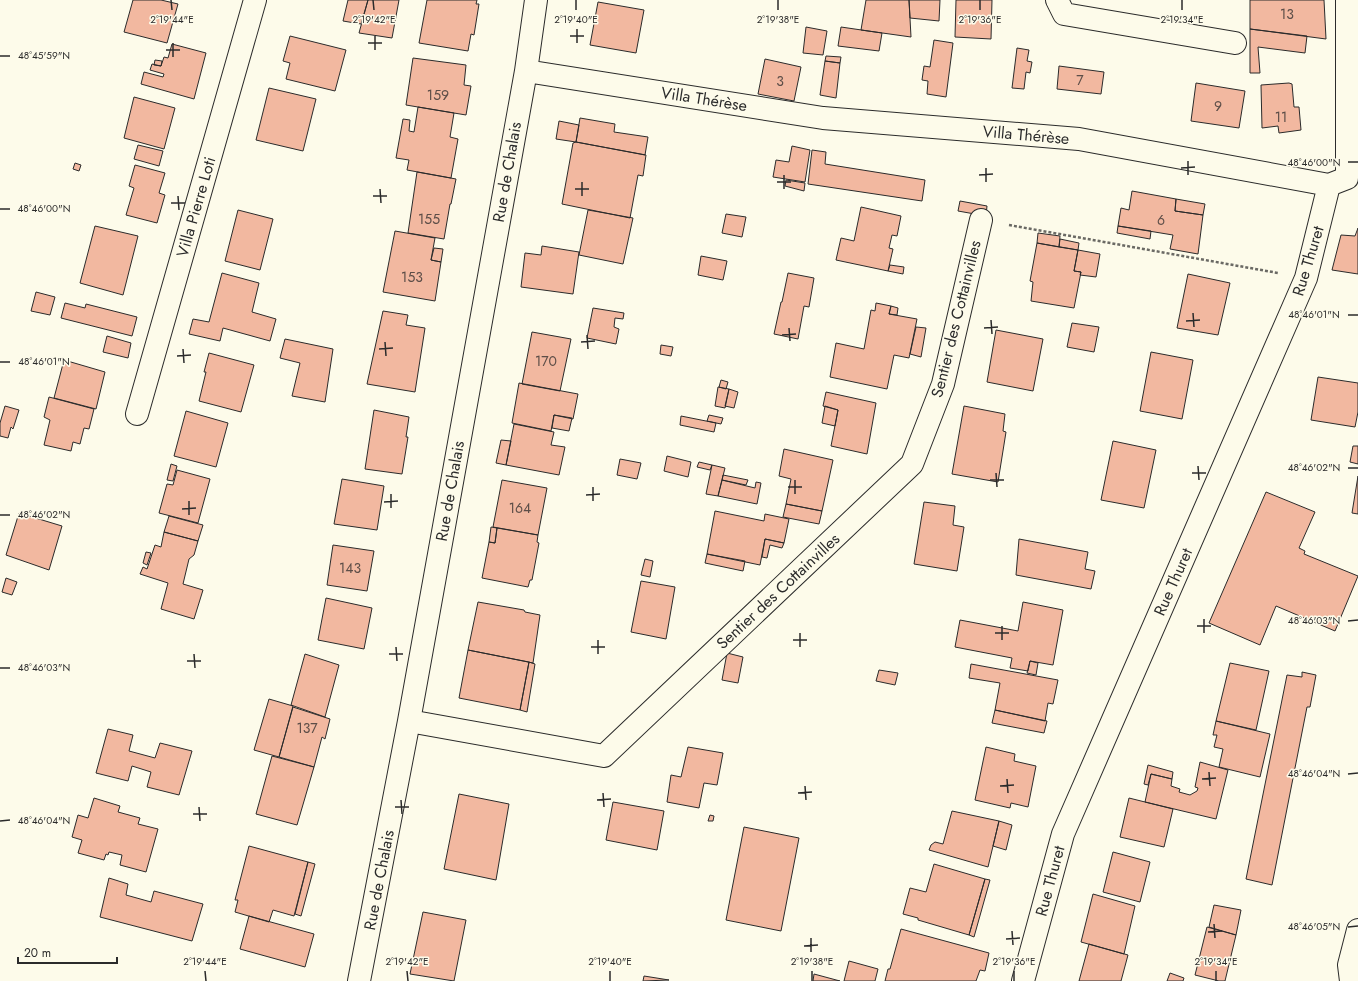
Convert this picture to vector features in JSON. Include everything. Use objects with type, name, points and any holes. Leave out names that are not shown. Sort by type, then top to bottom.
[{"type":"street","name":"Villa Pierre Loti","points":[[137,414],[255,0]]},
{"type":"street","name":"Rue de Chalais","points":[[359,981],[409,721],[526,71],[536,0]]},
{"type":"street","points":[[1057,0],[1064,14],[1235,43]]},
{"type":"street","points":[[1329,185],[1347,178],[1347,0]]},
{"type":"street","name":"Villa Thérèse","points":[[526,71],[823,118],[1079,139],[1329,185]]},
{"type":"street","name":"Rue Thuret","points":[[1024,981],[1063,834],[1306,278],[1329,185]]},
{"type":"street","name":"Sentier des Cottainvilles","points":[[409,721],[604,756],[912,464],[943,384],[981,220]]},
{"type":"street","points":[[1351,981],[1349,965],[1358,930]]},
{"type":"path","points":[[981,220],[1306,278]]},
{"type":"building","points":[[133,0],[161,0],[178,4],[167,43],[124,32]]},
{"type":"building","points":[[348,0],[368,0],[361,24],[343,21]]},
{"type":"building","points":[[368,0],[399,0],[392,38],[359,33]]},
{"type":"building","points":[[427,0],[477,0],[476,4],[479,4],[474,35],[471,34],[468,51],[419,43]]},
{"type":"building","points":[[866,0],[909,0],[911,37],[861,30]]},
{"type":"building","points":[[909,0],[940,0],[939,21],[910,18]]},
{"type":"building","points":[[956,0],[992,0],[991,39],[955,37]]},
{"type":"building","points":[[1250,0],[1324,0],[1326,39],[1250,29]]},
{"type":"building","points":[[598,2],[644,10],[636,53],[590,45]]},
{"type":"building","points":[[806,27],[827,31],[823,55],[803,53]]},
{"type":"building","points":[[841,27],[882,33],[879,51],[838,46]]},
{"type":"building","points":[[1250,29],[1307,36],[1305,53],[1258,47],[1260,73],[1250,73]]},
{"type":"building","points":[[290,36],[346,50],[335,91],[286,79],[290,63],[283,61]]},
{"type":"building","points":[[934,40],[953,43],[946,97],[927,94],[928,81],[922,80],[924,66],[930,67]]},
{"type":"building","points":[[172,44],[206,53],[194,99],[141,84],[144,72],[163,77],[164,74],[150,70],[152,64],[161,66],[164,57],[168,58]]},
{"type":"building","points":[[1017,48],[1029,50],[1027,61],[1032,62],[1030,73],[1026,72],[1024,89],[1012,88]]},
{"type":"building","points":[[826,56],[841,57],[840,63],[825,61]]},
{"type":"building","points":[[413,58],[466,65],[464,85],[471,86],[466,115],[406,105]]},
{"type":"building","points":[[765,59],[801,67],[794,101],[758,94]]},
{"type":"building","points":[[155,60],[162,61],[161,66],[154,65]]},
{"type":"building","points":[[825,61],[840,63],[836,98],[820,95]]},
{"type":"building","points":[[1059,66],[1104,72],[1101,94],[1057,89]]},
{"type":"building","points":[[1196,83],[1245,91],[1239,128],[1191,121]]},
{"type":"building","points":[[1292,84],[1294,107],[1299,107],[1301,130],[1279,133],[1278,126],[1262,128],[1261,85]]},
{"type":"building","points":[[269,88],[316,99],[303,151],[256,140]]},
{"type":"building","points":[[134,97],[175,108],[164,149],[124,138]]},
{"type":"building","points":[[418,107],[454,113],[450,137],[458,139],[451,178],[407,170],[409,160],[396,158],[403,119],[410,120],[409,131],[414,132]]},
{"type":"building","points":[[580,118],[615,124],[614,132],[648,137],[645,155],[576,142]]},
{"type":"building","points":[[559,121],[579,125],[576,142],[556,139]]},
{"type":"building","points":[[576,142],[646,155],[643,176],[638,175],[630,218],[562,204],[573,143]]},
{"type":"building","points":[[138,145],[163,151],[159,166],[134,159]]},
{"type":"building","points":[[792,146],[810,150],[805,182],[773,177],[776,160],[789,162]]},
{"type":"building","points":[[812,150],[826,152],[825,164],[925,180],[922,201],[808,184]]},
{"type":"building","points":[[75,163],[81,165],[79,171],[73,169]]},
{"type":"building","points":[[135,165],[165,173],[159,193],[165,195],[157,223],[126,215],[134,188],[129,186]]},
{"type":"building","points":[[417,172],[456,179],[444,239],[408,233]]},
{"type":"building","points":[[786,180],[805,183],[804,191],[785,186]]},
{"type":"building","points":[[1132,191],[1176,199],[1175,211],[1203,215],[1198,254],[1170,249],[1173,235],[1118,226],[1121,208],[1129,210]]},
{"type":"building","points":[[1176,199],[1205,204],[1203,215],[1175,211]]},
{"type":"building","points":[[960,201],[987,206],[986,216],[958,211]]},
{"type":"building","points":[[861,207],[901,216],[897,236],[892,235],[889,248],[893,249],[888,271],[836,260],[841,238],[854,241]]},
{"type":"building","points":[[238,210],[273,219],[260,270],[225,261]]},
{"type":"building","points":[[588,210],[633,218],[623,264],[579,255]]},
{"type":"building","points":[[726,214],[746,217],[742,237],[722,233]]},
{"type":"building","points":[[95,226],[138,236],[123,295],[80,283]]},
{"type":"building","points":[[1118,226],[1151,231],[1150,239],[1117,233]]},
{"type":"building","points":[[1358,228],[1358,274],[1332,270],[1341,235],[1355,236]]},
{"type":"building","points":[[395,231],[435,238],[431,260],[441,262],[435,301],[383,292]]},
{"type":"building","points":[[1038,233],[1060,236],[1059,247],[1037,243]]},
{"type":"building","points":[[1060,239],[1079,243],[1078,250],[1059,247]]},
{"type":"building","points":[[1037,243],[1078,250],[1074,271],[1081,272],[1074,308],[1031,301],[1033,282],[1030,281]]},
{"type":"building","points":[[542,246],[579,252],[573,294],[521,287],[525,253],[541,255]]},
{"type":"building","points":[[434,248],[443,249],[441,262],[431,260]]},
{"type":"building","points":[[1078,250],[1100,254],[1096,277],[1080,275],[1081,272],[1074,271]]},
{"type":"building","points":[[701,256],[727,261],[723,280],[698,275]]},
{"type":"building","points":[[890,265],[904,267],[903,274],[888,271]]},
{"type":"building","points":[[222,273],[259,283],[252,312],[276,319],[270,341],[223,328],[220,341],[189,334],[193,319],[209,322]]},
{"type":"building","points":[[788,273],[814,278],[809,307],[804,306],[798,339],[774,334]]},
{"type":"building","points":[[1188,274],[1230,283],[1218,335],[1177,328]]},
{"type":"building","points":[[36,292],[55,297],[50,315],[31,311]]},
{"type":"building","points":[[65,303],[85,308],[86,304],[137,317],[132,336],[61,318]]},
{"type":"building","points":[[876,303],[891,306],[889,314],[917,319],[909,358],[894,355],[887,389],[830,377],[836,343],[864,349],[871,310],[875,311]]},
{"type":"building","points":[[891,306],[898,308],[897,315],[889,314]]},
{"type":"building","points":[[593,308],[624,313],[623,319],[615,318],[614,327],[619,329],[616,344],[587,338]]},
{"type":"building","points":[[383,311],[408,315],[406,325],[425,328],[415,392],[367,384]]},
{"type":"building","points":[[1072,323],[1099,327],[1094,352],[1067,347]]},
{"type":"building","points":[[916,327],[926,328],[921,357],[910,354]]},
{"type":"building","points":[[996,330],[1043,339],[1033,391],[987,382]]},
{"type":"building","points":[[532,332],[571,339],[560,391],[522,384]]},
{"type":"building","points":[[107,336],[131,343],[128,358],[103,352]]},
{"type":"building","points":[[285,339],[333,349],[325,402],[292,396],[300,363],[280,358]]},
{"type":"building","points":[[661,345],[673,347],[671,356],[660,354]]},
{"type":"building","points":[[1151,352],[1193,360],[1182,419],[1140,411]]},
{"type":"building","points":[[209,353],[254,365],[241,412],[199,401]]},
{"type":"building","points":[[64,360],[105,372],[96,409],[54,398]]},
{"type":"building","points":[[1318,377],[1358,383],[1358,412],[1355,427],[1311,420]]},
{"type":"building","points":[[721,380],[728,382],[726,389],[719,387]]},
{"type":"building","points":[[519,383],[578,394],[573,419],[554,415],[551,431],[512,423]]},
{"type":"building","points":[[718,387],[729,389],[725,408],[715,406]]},
{"type":"building","points":[[729,389],[738,392],[734,408],[725,406]]},
{"type":"building","points":[[826,392],[876,403],[867,454],[831,446],[838,410],[823,406]]},
{"type":"building","points":[[49,397],[94,409],[89,429],[84,428],[80,444],[73,442],[71,451],[44,445],[50,420],[44,417]]},
{"type":"building","points":[[5,406],[19,410],[13,429],[11,427],[8,438],[0,436],[0,423]]},
{"type":"building","points":[[825,406],[838,410],[835,426],[822,423]]},
{"type":"building","points":[[964,406],[1005,414],[1003,431],[1006,432],[998,482],[952,474]]},
{"type":"building","points":[[374,410],[409,417],[406,437],[408,437],[402,474],[365,469]]},
{"type":"building","points":[[186,411],[228,423],[216,467],[174,456]]},
{"type":"building","points":[[554,415],[572,418],[569,431],[552,428]]},
{"type":"building","points":[[709,415],[723,418],[721,424],[707,421]]},
{"type":"building","points":[[681,416],[716,423],[714,432],[680,425]]},
{"type":"building","points":[[514,424],[554,432],[551,445],[565,447],[559,475],[506,465]]},
{"type":"building","points":[[501,440],[511,441],[506,465],[496,463]]},
{"type":"building","points":[[1113,441],[1156,450],[1144,508],[1101,500]]},
{"type":"building","points":[[1353,446],[1358,446],[1358,464],[1350,462]]},
{"type":"building","points":[[784,449],[833,460],[822,511],[786,504],[791,479],[779,476]]},
{"type":"building","points":[[667,456],[691,462],[688,477],[664,471]]},
{"type":"building","points":[[620,459],[641,463],[637,479],[617,475]]},
{"type":"building","points":[[699,462],[712,465],[710,470],[697,467]]},
{"type":"building","points":[[171,464],[177,466],[173,481],[167,480]]},
{"type":"building","points":[[712,465],[725,468],[718,496],[706,494]]},
{"type":"building","points":[[177,470],[210,479],[198,523],[159,513],[167,484],[173,485]]},
{"type":"building","points":[[723,475],[748,480],[746,485],[722,480]]},
{"type":"building","points":[[1358,476],[1358,514],[1352,513]]},
{"type":"building","points":[[342,479],[384,486],[377,530],[334,524]]},
{"type":"building","points":[[502,480],[547,488],[538,535],[493,527]]},
{"type":"building","points":[[722,480],[755,488],[756,482],[761,483],[757,504],[718,496]]},
{"type":"building","points":[[1266,492],[1315,512],[1299,548],[1305,551],[1304,554],[1358,576],[1335,631],[1276,606],[1260,645],[1209,623]]},
{"type":"building","points":[[924,502],[955,506],[953,525],[964,527],[957,571],[914,564]]},
{"type":"building","points":[[786,504],[822,511],[819,524],[783,517]]},
{"type":"building","points":[[715,511],[764,521],[765,514],[789,519],[784,543],[765,539],[760,565],[707,554]]},
{"type":"building","points":[[19,513],[62,526],[49,570],[6,555]]},
{"type":"building","points":[[169,516],[203,525],[198,541],[164,532]]},
{"type":"building","points":[[491,527],[497,528],[495,543],[489,542]]},
{"type":"building","points":[[497,528],[538,535],[537,542],[539,543],[532,580],[530,580],[528,587],[482,578],[489,542],[495,543]]},
{"type":"building","points":[[164,532],[198,541],[194,555],[189,559],[183,584],[203,590],[194,619],[161,609],[168,583],[140,574],[143,567],[147,569],[155,545],[161,547]]},
{"type":"building","points":[[765,539],[784,543],[782,548],[770,545],[767,558],[762,557]]},
{"type":"building","points":[[1019,539],[1088,552],[1085,569],[1095,571],[1091,589],[1016,575]]},
{"type":"building","points":[[333,545],[374,551],[367,591],[327,585]]},
{"type":"building","points":[[146,552],[151,553],[147,565],[143,563]]},
{"type":"building","points":[[707,554],[745,561],[743,571],[705,563]]},
{"type":"building","points":[[645,559],[653,561],[650,577],[641,575]]},
{"type":"building","points":[[6,578],[17,582],[12,595],[2,592]]},
{"type":"building","points":[[641,581],[675,587],[666,639],[631,632]]},
{"type":"building","points":[[326,598],[372,608],[364,649],[318,640]]},
{"type":"building","points":[[478,602],[524,610],[525,612],[540,615],[533,663],[468,650]]},
{"type":"building","points":[[1023,602],[1063,610],[1053,665],[1030,661],[1028,671],[1010,668],[1012,658],[955,647],[960,620],[1018,631]]},
{"type":"building","points":[[468,650],[529,662],[520,710],[459,698]]},
{"type":"building","points":[[727,653],[743,657],[738,683],[722,680]]},
{"type":"building","points":[[305,654],[339,665],[325,717],[291,705]]},
{"type":"building","points":[[1030,661],[1038,663],[1036,675],[1027,673]]},
{"type":"building","points":[[529,662],[535,664],[527,712],[520,710]]},
{"type":"building","points":[[1230,663],[1269,671],[1256,730],[1216,721]]},
{"type":"building","points":[[971,664],[1058,680],[1053,704],[1048,703],[1045,721],[995,710],[1000,683],[969,678]]},
{"type":"building","points":[[879,670],[898,673],[895,685],[876,681]]},
{"type":"building","points":[[1302,672],[1316,675],[1310,707],[1307,707],[1272,885],[1246,879],[1287,675],[1302,677]]},
{"type":"building","points":[[269,699],[293,706],[279,757],[254,750]]},
{"type":"building","points":[[293,707],[330,719],[325,739],[322,737],[314,767],[279,757]]},
{"type":"building","points":[[995,710],[1047,721],[1044,733],[992,723]]},
{"type":"building","points":[[1216,721],[1270,734],[1260,777],[1219,767],[1223,749],[1214,747],[1217,735],[1213,735]]},
{"type":"building","points":[[108,729],[133,735],[129,751],[155,758],[160,743],[192,751],[179,795],[147,787],[151,772],[132,766],[128,781],[96,773]]},
{"type":"building","points":[[688,747],[723,753],[717,785],[704,783],[699,808],[667,802],[671,775],[681,777]]},
{"type":"building","points":[[986,747],[1015,754],[1014,761],[1036,766],[1028,807],[1011,803],[1010,808],[975,800]]},
{"type":"building","points":[[272,756],[314,767],[297,825],[256,814]]},
{"type":"building","points":[[1200,762],[1228,770],[1216,819],[1145,802],[1151,774],[1172,779],[1171,786],[1180,789],[1179,792],[1190,795],[1197,791],[1198,788],[1195,787]]},
{"type":"building","points":[[1148,765],[1173,772],[1172,779],[1151,774],[1148,785],[1144,784]]},
{"type":"building","points":[[459,794],[509,804],[496,880],[444,869]]},
{"type":"building","points":[[94,798],[120,806],[118,812],[140,818],[138,824],[158,829],[146,872],[120,865],[122,855],[109,852],[108,855],[106,854],[104,860],[78,853],[82,840],[72,837],[78,815],[88,818]]},
{"type":"building","points":[[1129,798],[1173,809],[1164,847],[1120,837]]},
{"type":"building","points":[[613,802],[664,811],[657,850],[606,840]]},
{"type":"building","points":[[952,811],[999,821],[988,867],[929,850],[931,845],[935,842],[943,844]]},
{"type":"building","points":[[710,815],[714,816],[713,821],[708,821]]},
{"type":"building","points":[[999,821],[1012,825],[1006,850],[993,846]]},
{"type":"building","points":[[744,827],[799,838],[781,931],[726,920]]},
{"type":"building","points":[[249,846],[308,862],[294,916],[273,910],[269,922],[235,912],[238,900],[235,900]]},
{"type":"building","points":[[1113,852],[1150,862],[1140,902],[1103,892]]},
{"type":"building","points":[[308,862],[315,864],[301,916],[295,914]]},
{"type":"building","points":[[934,864],[985,879],[969,935],[903,914],[910,888],[926,892]]},
{"type":"building","points":[[109,878],[128,884],[126,895],[151,902],[154,891],[203,904],[192,941],[100,917]]},
{"type":"building","points":[[985,879],[990,880],[974,937],[969,935]]},
{"type":"building","points":[[1093,894],[1135,906],[1124,954],[1081,942]]},
{"type":"building","points":[[1214,905],[1241,910],[1236,935],[1209,927]]},
{"type":"building","points":[[423,912],[466,920],[454,981],[410,974]]},
{"type":"building","points":[[249,916],[314,934],[305,967],[240,949]]},
{"type":"building","points":[[1207,927],[1236,935],[1225,981],[1195,975]]},
{"type":"building","points":[[901,929],[989,953],[985,971],[980,970],[976,981],[885,981],[888,969],[890,969]]},
{"type":"building","points":[[1089,944],[1128,955],[1121,981],[1079,981]]},
{"type":"building","points":[[849,961],[878,969],[875,981],[844,981]]},
{"type":"building","points":[[1170,973],[1184,978],[1183,981],[1167,981]]},
{"type":"building","points":[[814,974],[840,981],[813,981]]},
{"type":"building","points":[[644,976],[669,980],[643,981]]}]
